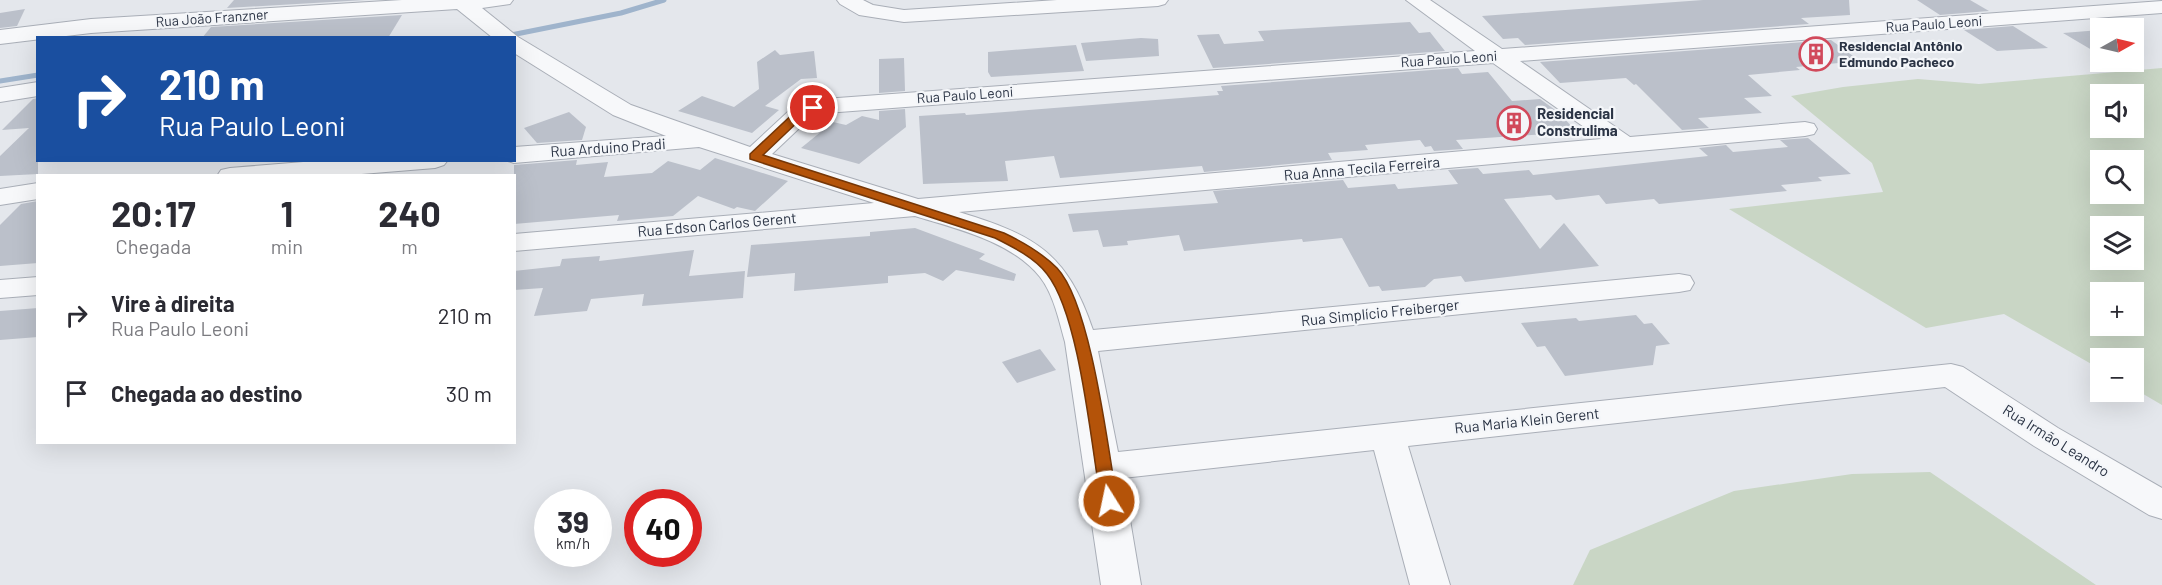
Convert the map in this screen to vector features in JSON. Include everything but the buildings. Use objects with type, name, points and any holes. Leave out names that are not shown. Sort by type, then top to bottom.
[{"type":"street","name":"Rua João Franzner","points":[[0,37],[91,26],[503,0]]},
{"type":"street","points":[[847,0],[867,10],[904,16],[1158,0]]},
{"type":"street","points":[[1416,0],[1627,146]]},
{"type":"street","points":[[460,1],[504,36]]},
{"type":"street","name":"Rua Paulo Leoni","points":[[754,156],[801,113],[824,106],[2162,7]]},
{"type":"street","points":[[516,45],[622,110],[701,140],[999,235],[1021,246],[1053,272],[1069,304],[1081,342],[1121,585]]},
{"type":"street","points":[[0,95],[36,89]]},
{"type":"street","name":"Rua Anna Tecila Ferreira","points":[[919,208],[1805,129]]},
{"type":"street","name":"Rua Arduino Pradi","points":[[516,155],[701,140]]},
{"type":"street","points":[[256,174],[409,162]]},
{"type":"street","points":[[0,196],[36,191]]},
{"type":"street","name":"Rua Edson Carlos Gerent","points":[[516,243],[919,208]]},
{"type":"street","name":"Rua Simplício Freiberger","points":[[1081,342],[1679,283]]},
{"type":"street","points":[[0,289],[36,286]]},
{"type":"street","name":"Rua Maria Klein Gerent","points":[[1103,466],[1951,375]]},
{"type":"street","name":"Rua Irmão Leandro","points":[[1951,375],[2046,437],[2162,505]]},
{"type":"street","points":[[1388,437],[1430,585]]},
{"type":"green space","points":[[2162,68],[2162,405],[2144,394],[2144,348],[2090,348],[2090,363],[2004,314],[1926,328],[1729,209],[1883,192],[1872,163],[1791,96],[1843,87],[1918,79],[1979,84],[2116,72],[2144,72],[2144,70]]},
{"type":"green space","points":[[1930,472],[2096,585],[1573,585],[1590,550],[1734,491],[1852,474]]},
{"type":"waterway","points":[[506,36],[621,13],[664,0]]},
{"type":"waterway","points":[[0,81],[36,75]]},
{"type":"place","name":"Residencial Antônio Edmundo Pacheco","points":[[1816,54]]},
{"type":"place","name":"Residencial Construlima","points":[[1514,123]]},
{"type":"route","points":[[813,108],[801,113],[754,156],[976,226],[1021,246],[1053,272],[1069,304],[1081,342],[1109,501]]}]
